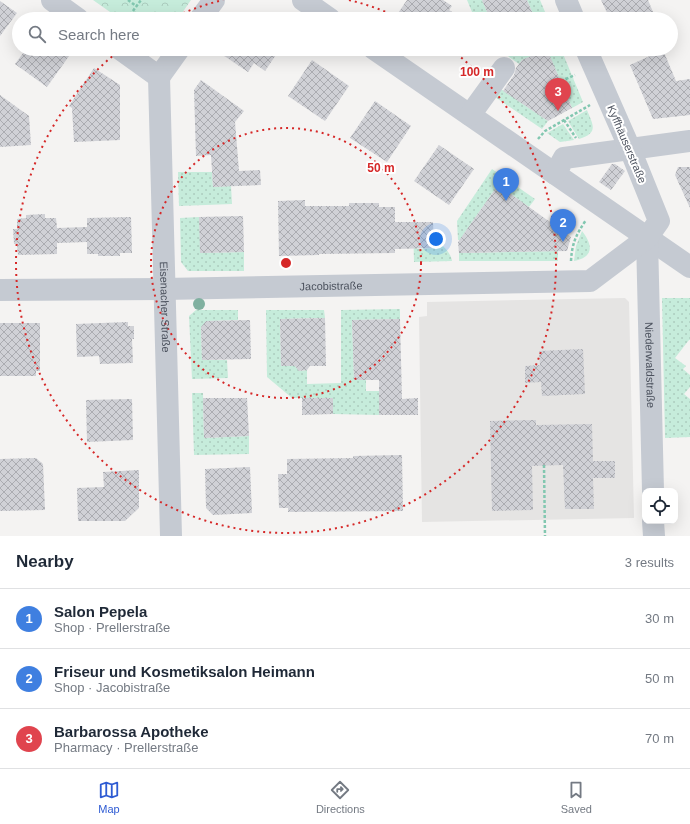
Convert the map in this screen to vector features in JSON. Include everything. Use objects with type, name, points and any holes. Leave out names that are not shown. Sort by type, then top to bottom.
[{"type":"street","points":[[52,0],[68,12]]},
{"type":"street","points":[[205,12],[214,0]]},
{"type":"street","points":[[303,0],[320,12]]},
{"type":"street","points":[[566,0],[571,12]]},
{"type":"street","points":[[130,56],[159,77],[174,56]]},
{"type":"street","points":[[384,56],[690,267]]},
{"type":"street","name":"Kyffhäuserstraße","points":[[589,56],[630,149],[658,221],[647,238]]},
{"type":"street","points":[[470,115],[504,68]]},
{"type":"street","name":"Eisenacher Straße","points":[[159,77],[171,536]]},
{"type":"street","points":[[555,174],[564,158],[690,141]]},
{"type":"street","name":"Jacobistraße","points":[[0,290],[164,289],[590,281],[647,238]]},
{"type":"street","name":"Niederwaldstraße","points":[[647,238],[653,488]]},
{"type":"street","points":[[653,524],[654,536]]},
{"type":"path","points":[[128,0],[136,6]]},
{"type":"path","points":[[132,12],[141,0]]},
{"type":"path","points":[[528,154],[545,131],[585,107],[607,97]]},
{"type":"path","points":[[571,281],[572,253],[575,237],[597,203]]},
{"type":"path","points":[[544,465],[545,536]]},
{"type":"shaded area","points":[[625,298],[629,302],[634,518],[422,522],[419,317],[427,316],[427,302]]},
{"type":"green space","points":[[93,0],[191,0],[183,12],[110,12]]},
{"type":"green space","points":[[467,0],[482,0],[487,12],[472,12]]},
{"type":"green space","points":[[527,0],[540,0],[545,12],[532,12]]},
{"type":"green space","points":[[508,56],[532,56],[522,60],[519,64]]},
{"type":"green space","points":[[550,56],[564,56],[583,102],[572,108]]},
{"type":"green space","points":[[501,89],[548,121],[542,129],[495,97]]},
{"type":"green space","points":[[587,110],[593,128],[590,134],[579,139],[568,121]]},
{"type":"green space","points":[[563,124],[574,140],[560,142],[547,133]]},
{"type":"green space","points":[[492,169],[535,199],[529,207],[498,185],[463,235],[463,240],[458,240],[457,221]]},
{"type":"green space","points":[[178,172],[212,172],[213,187],[231,186],[232,204],[179,206]]},
{"type":"green space","points":[[199,217],[201,253],[244,252],[244,271],[188,271],[181,262],[180,218]]},
{"type":"green space","points":[[413,222],[416,222],[417,249],[434,248],[434,241],[446,249],[452,261],[414,262]]},
{"type":"green space","points":[[582,231],[586,236],[590,250],[585,257],[574,261],[576,246]]},
{"type":"green space","points":[[558,251],[558,261],[459,261],[459,253]]},
{"type":"green space","points":[[662,298],[690,298],[690,340],[675,358],[686,366],[683,369],[690,375],[690,387],[684,394],[690,399],[690,437],[665,438]]},
{"type":"green space","points":[[400,309],[400,319],[352,320],[354,380],[366,380],[366,391],[379,391],[379,415],[333,414],[333,398],[292,398],[267,377],[266,310],[324,310],[325,318],[280,319],[281,366],[295,366],[299,371],[307,370],[307,384],[341,383],[341,310]]},
{"type":"green space","points":[[196,310],[238,310],[238,320],[207,321],[201,327],[202,360],[227,360],[228,378],[192,379],[189,316]]},
{"type":"green space","points":[[192,393],[203,393],[204,438],[249,436],[249,454],[194,455]]},
{"type":"building","points":[[407,0],[443,0],[452,6],[449,10],[452,12],[399,12]]},
{"type":"building","points":[[482,0],[527,0],[532,12],[487,12]]},
{"type":"building","points":[[601,0],[648,0],[653,12],[607,12]]},
{"type":"building","points":[[0,1],[16,12],[12,12],[12,20],[0,36]]},
{"type":"building","points":[[21,56],[69,56],[47,87],[15,64]]},
{"type":"building","points":[[224,56],[275,56],[265,71],[254,63],[248,72]]},
{"type":"building","points":[[531,56],[550,56],[572,108],[548,121],[503,91],[522,60]]},
{"type":"building","points":[[650,56],[666,56],[676,81],[690,79],[690,115],[653,119],[630,65]]},
{"type":"building","points":[[312,60],[349,86],[325,121],[288,96]]},
{"type":"building","points":[[94,68],[120,85],[120,140],[74,142],[72,108],[69,106]]},
{"type":"building","points":[[201,80],[244,111],[235,122],[239,171],[260,170],[261,185],[213,187],[211,155],[196,156],[194,90]]},
{"type":"building","points":[[0,95],[29,116],[31,145],[0,147]]},
{"type":"building","points":[[375,101],[411,126],[387,162],[350,138]]},
{"type":"building","points":[[439,145],[474,169],[449,205],[414,181]]},
{"type":"building","points":[[612,164],[615,164],[625,171],[611,190],[599,182]]},
{"type":"building","points":[[678,167],[690,167],[690,208],[675,175]]},
{"type":"building","points":[[498,185],[571,237],[567,251],[459,253],[458,242]]},
{"type":"building","points":[[305,200],[305,206],[349,206],[349,203],[379,203],[379,207],[395,207],[395,222],[433,222],[434,248],[395,249],[395,253],[279,256],[278,201]]},
{"type":"building","points":[[45,214],[45,218],[56,218],[57,228],[87,227],[87,218],[131,217],[132,253],[120,253],[120,256],[98,256],[98,254],[87,254],[87,242],[57,243],[57,254],[18,255],[17,244],[14,244],[13,229],[17,229],[17,219],[26,218],[26,215]]},
{"type":"building","points":[[243,216],[244,252],[200,253],[199,217]]},
{"type":"building","points":[[325,318],[326,366],[310,366],[307,370],[299,371],[295,366],[281,366],[280,319]]},
{"type":"building","points":[[400,319],[402,399],[418,398],[418,415],[379,415],[379,380],[354,380],[352,320]]},
{"type":"building","points":[[250,320],[251,359],[202,360],[201,327],[206,321]]},
{"type":"building","points":[[128,322],[128,326],[134,326],[134,339],[132,339],[133,363],[100,364],[99,356],[77,357],[76,324]]},
{"type":"building","points":[[0,323],[40,323],[40,371],[36,371],[36,376],[0,376]]},
{"type":"building","points":[[583,349],[585,394],[542,396],[541,382],[525,383],[525,366],[540,365],[539,351]]},
{"type":"building","points":[[203,398],[247,398],[249,436],[204,438]]},
{"type":"building","points":[[302,398],[333,398],[333,414],[302,415]]},
{"type":"building","points":[[132,399],[133,440],[87,442],[86,400]]},
{"type":"building","points":[[536,420],[536,425],[592,424],[593,461],[615,461],[615,478],[593,478],[594,509],[565,509],[563,465],[532,466],[533,510],[492,511],[490,421]]},
{"type":"building","points":[[402,455],[403,511],[288,512],[288,508],[279,508],[278,474],[287,474],[287,459],[353,458],[353,456]]},
{"type":"building","points":[[36,458],[43,464],[45,510],[0,511],[0,459]]},
{"type":"building","points":[[250,467],[252,513],[213,515],[206,508],[205,469]]},
{"type":"building","points":[[139,470],[139,508],[125,521],[78,521],[77,488],[104,487],[103,472]]},
{"type":"place","name":"Barbarossa Apotheke","points":[[558,111]]},
{"type":"place","name":"Salon Pepela","points":[[506,201]]},
{"type":"place","name":"Friseur und Kosmetiksalon Heimann","points":[[563,242]]}]
